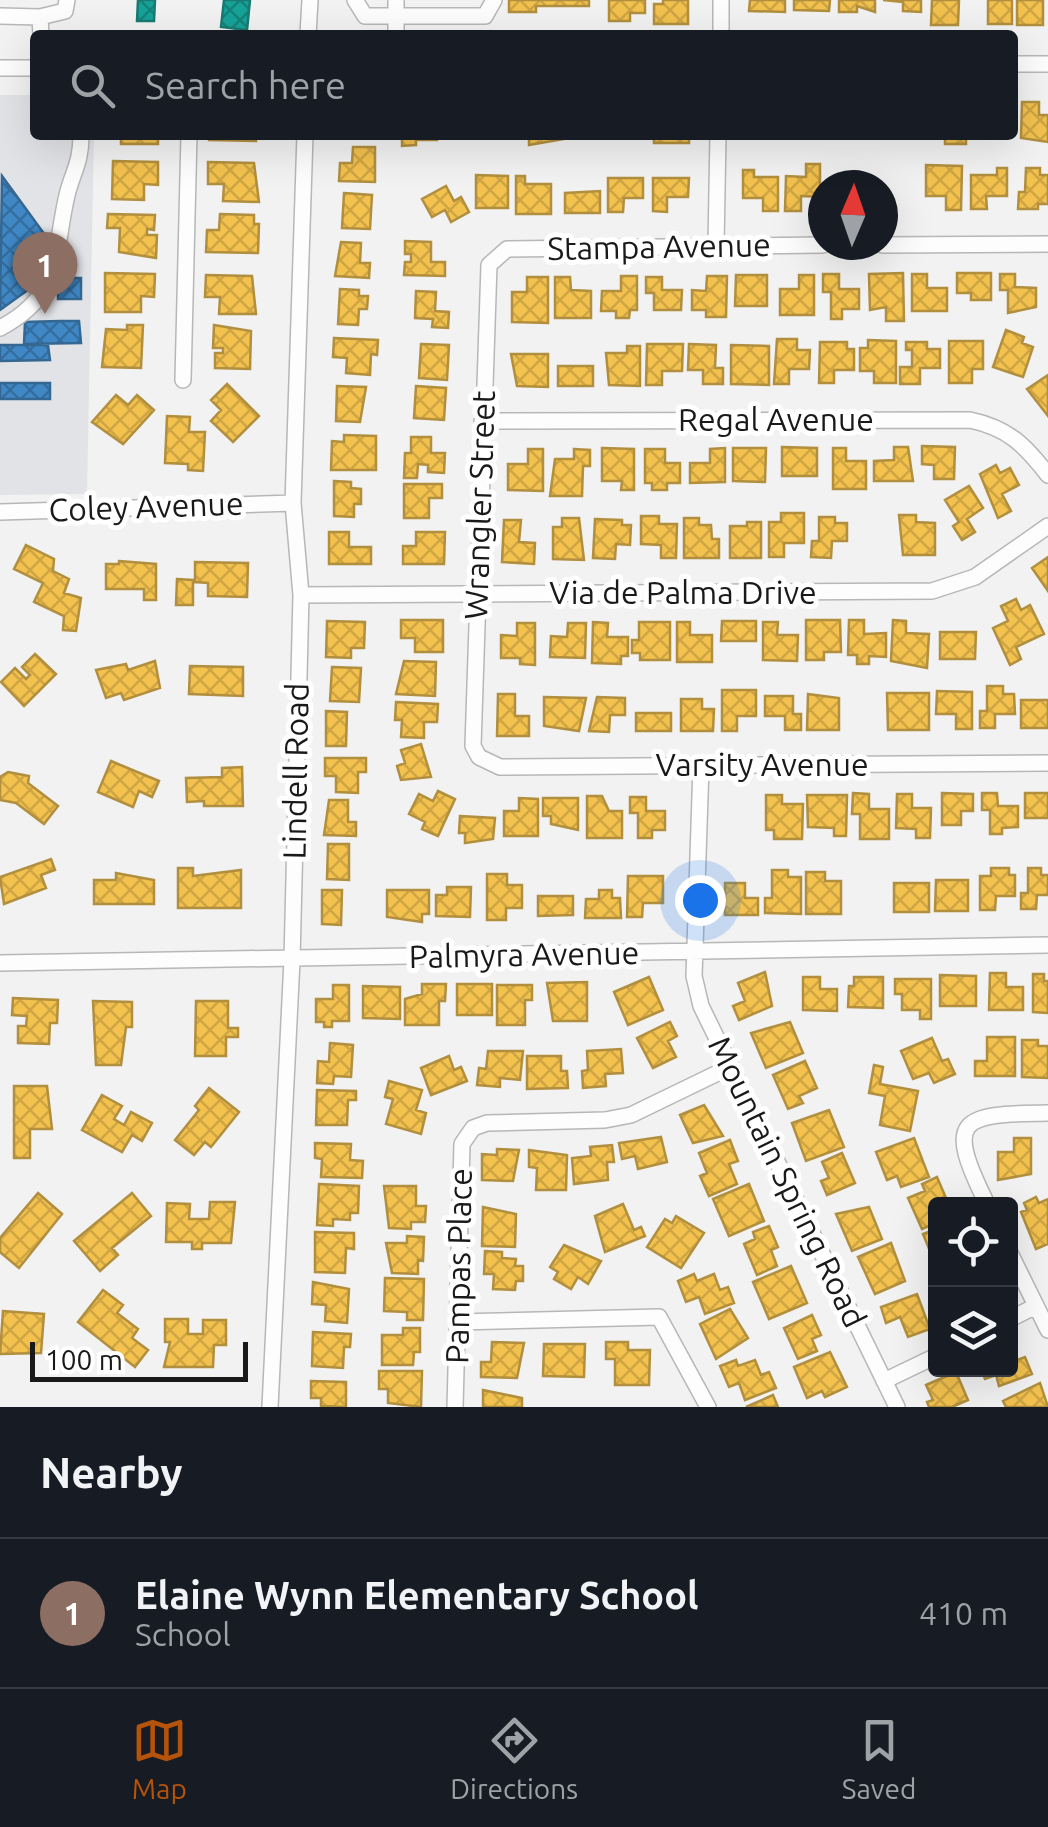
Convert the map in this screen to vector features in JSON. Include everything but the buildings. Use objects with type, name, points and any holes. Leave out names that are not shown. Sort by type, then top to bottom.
[{"type":"street","points":[[0,16],[19,8],[40,16],[58,16],[65,12],[67,0]]},
{"type":"street","points":[[308,30],[310,0]]},
{"type":"street","points":[[354,0],[365,16],[396,8],[485,16],[493,8],[494,0]]},
{"type":"street","points":[[720,30],[722,0]]},
{"type":"street","points":[[40,16],[41,30]]},
{"type":"street","points":[[1018,64],[1048,64]]},
{"type":"street","points":[[0,68],[30,68]]},
{"type":"street","points":[[0,328],[42,297],[54,270],[68,190],[81,164],[80,140]]},
{"type":"street","points":[[183,380],[189,140]]},
{"type":"street","name":"Lindell Road","points":[[270,1407],[292,960],[301,595],[293,502],[305,140]]},
{"type":"street","points":[[716,245],[718,140]]},
{"type":"street","points":[[898,245],[1048,244]]},
{"type":"street","name":"Stampa Avenue","points":[[496,254],[507,248],[808,245]]},
{"type":"street","name":"Wrangler Street","points":[[479,757],[473,746],[482,421],[489,265],[496,254]]},
{"type":"street","name":"Regal Avenue","points":[[482,421],[970,420],[995,425],[1022,441],[1048,475]]},
{"type":"street","name":"Coley Avenue","points":[[0,512],[293,502]]},
{"type":"street","name":"Via de Palma Drive","points":[[301,595],[932,591],[975,577],[1048,526]]},
{"type":"street","name":"Varsity Avenue","points":[[479,757],[500,767],[1048,763]]},
{"type":"street","name":"Mountain Spring Road","points":[[701,766],[695,952],[701,1006],[898,1407]]},
{"type":"street","name":"Palmyra Avenue","points":[[0,963],[1048,945]]},
{"type":"street","name":"Pampas Place","points":[[455,1407],[462,1144],[472,1128],[487,1123],[604,1120],[631,1115],[730,1066]]},
{"type":"street","points":[[983,1197],[965,1160],[961,1141],[966,1127],[977,1118],[997,1114],[1048,1112]]},
{"type":"street","points":[[1018,1270],[1048,1330]]},
{"type":"street","points":[[1018,1315],[1036,1306]]},
{"type":"street","points":[[458,1322],[658,1316],[708,1407]]},
{"type":"street","points":[[884,1381],[928,1360]]},
{"type":"shaded area","points":[[0,95],[30,95],[30,140],[94,140],[87,494],[0,495]]},
{"type":"place","name":"Elaine Wynn Elementary School","points":[[45,314]]}]
